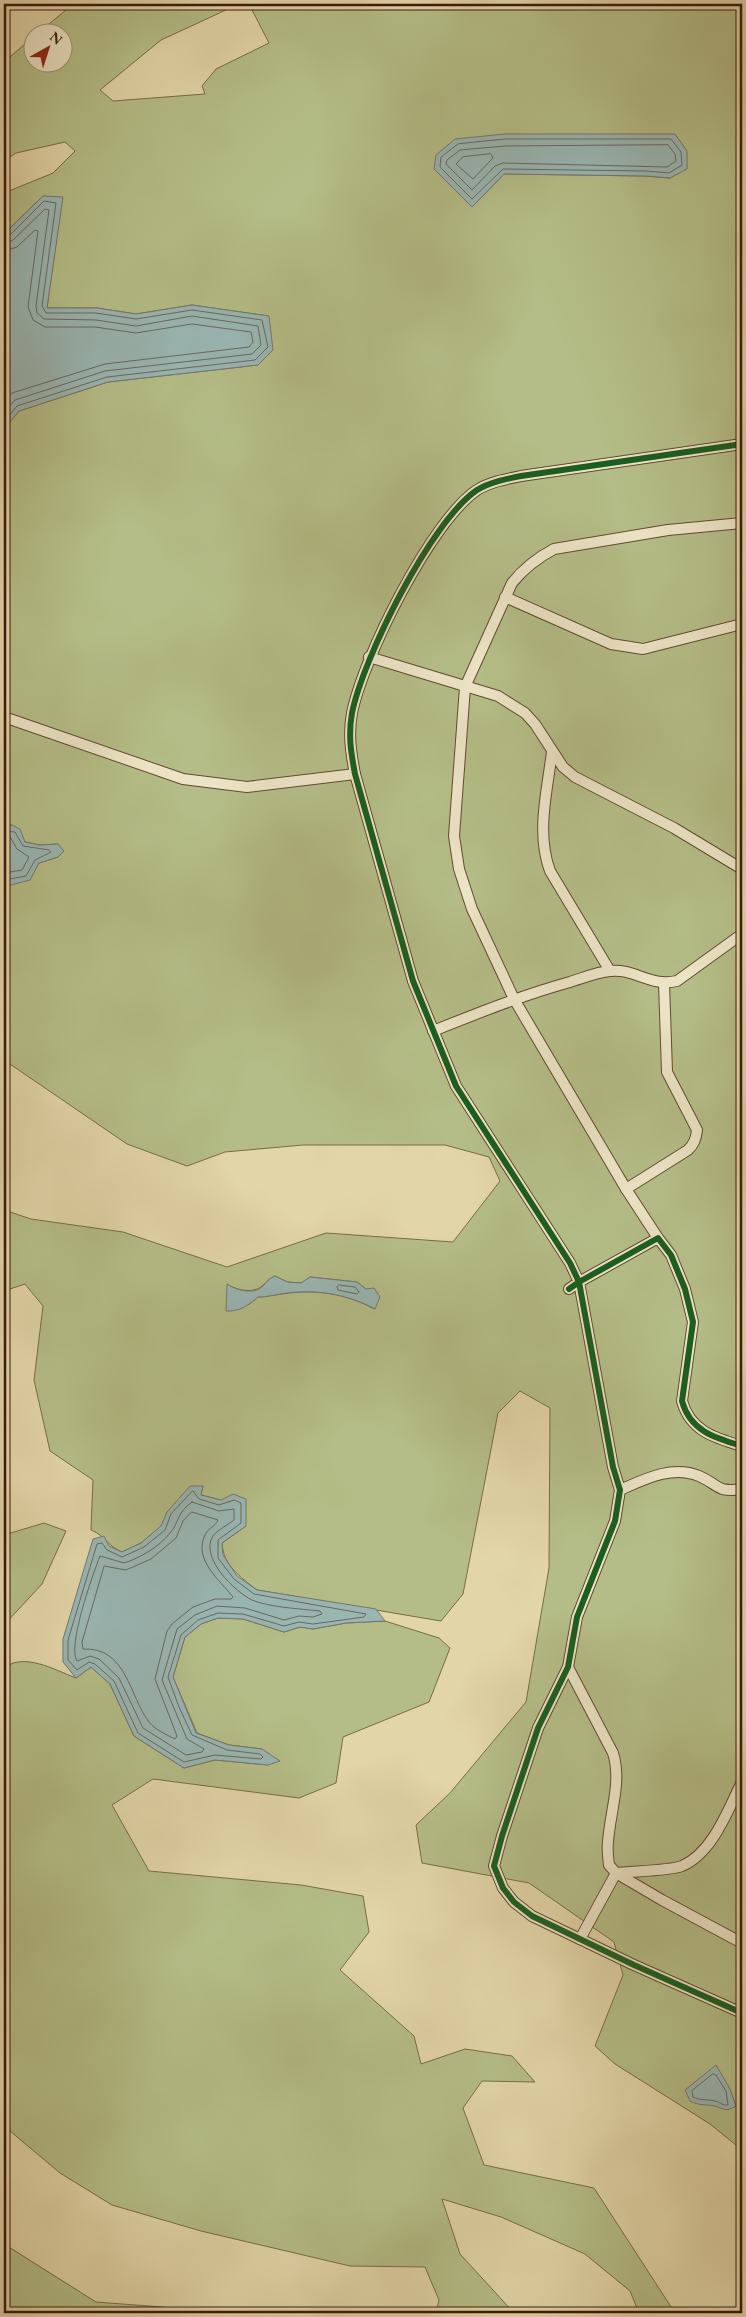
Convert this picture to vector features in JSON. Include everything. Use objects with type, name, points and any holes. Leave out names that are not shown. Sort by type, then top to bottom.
[{"type":"street","points":[[742,444],[521,476],[497,481],[478,490],[460,504],[430,545],[390,613],[369,657],[351,722],[348,742],[354,774],[413,981],[456,1086],[570,1263],[579,1282],[613,1467],[620,1490],[614,1521],[577,1617],[568,1667],[538,1728],[494,1866],[503,1888],[514,1902],[532,1916],[742,2013]]},
{"type":"street","points":[[742,523],[668,530],[554,549],[538,558],[522,571],[505,597],[465,687],[454,836],[459,869],[472,909],[514,999],[626,1189],[658,1238],[671,1254],[685,1289],[694,1322],[682,1401],[684,1411],[696,1428],[720,1440],[742,1446]]},
{"type":"street","points":[[505,597],[611,644],[627,648],[643,649],[742,624]]},
{"type":"street","points":[[369,657],[498,696],[514,704],[535,724],[552,752],[574,777],[674,828],[742,869]]},
{"type":"street","points":[[4,717],[183,779],[246,787],[354,774]]},
{"type":"street","points":[[552,752],[542,838],[544,855],[550,871],[610,971]]},
{"type":"street","points":[[433,1031],[514,999],[610,971],[624,971],[652,982],[664,984],[677,981],[742,934]]},
{"type":"street","points":[[626,1189],[688,1150],[694,1145],[696,1137],[697,1130],[667,1072],[664,984]]},
{"type":"street","points":[[569,1289],[658,1238]]},
{"type":"street","points":[[620,1490],[653,1476],[677,1472],[698,1476],[726,1492],[742,1489]]},
{"type":"street","points":[[568,1667],[613,1753],[617,1765],[615,1797],[608,1842],[609,1865],[616,1873],[742,1943]]},
{"type":"street","points":[[616,1873],[682,1866],[697,1856],[711,1840],[742,1782]]},
{"type":"street","points":[[580,1939],[616,1873]]},
{"type":"green space","points":[[70,4],[239,4],[161,40],[100,90],[113,101],[205,94],[202,86],[216,69],[269,43],[249,4],[742,4],[742,2150],[710,2124],[615,2064],[595,2046],[623,1975],[614,1942],[529,1883],[422,1863],[416,1825],[450,1793],[526,1702],[549,1568],[550,1408],[520,1391],[498,1413],[463,1594],[441,1621],[257,1590],[234,1570],[225,1558],[223,1551],[222,1543],[246,1526],[221,1500],[201,1495],[203,1486],[167,1512],[162,1526],[141,1543],[122,1552],[91,1530],[93,1480],[50,1451],[34,1380],[43,1306],[25,1284],[4,1291],[4,1210],[31,1219],[123,1232],[227,1267],[326,1233],[453,1242],[500,1181],[489,1157],[445,1145],[303,1145],[225,1152],[187,1166],[127,1144],[4,1060],[4,884],[7,886],[39,863],[58,857],[58,844],[39,845],[25,842],[12,825],[4,826],[4,487],[9,461],[5,428],[19,411],[108,382],[258,365],[268,316],[192,305],[136,314],[97,308],[47,308],[62,198],[43,196],[4,234],[4,196],[9,191],[53,173],[75,151],[65,142],[16,153],[4,161],[4,62],[22,47],[22,72],[72,72],[72,22],[51,22],[71,6]],"holes":[[[505,134],[670,178],[504,174],[472,207]],[[275,1276],[287,1282],[302,1283],[310,1277],[357,1282],[366,1289],[374,1309],[352,1299],[318,1292],[258,1297],[248,1305],[227,1284],[235,1288],[254,1290]]]},
{"type":"green space","points":[[44,1523],[66,1531],[42,1584],[4,1625],[4,1535]]},
{"type":"green space","points":[[218,1618],[243,1619],[284,1632],[300,1627],[313,1629],[346,1623],[385,1621],[439,1638],[450,1648],[429,1702],[343,1737],[336,1783],[299,1798],[153,1779],[112,1805],[149,1871],[301,1885],[363,1896],[369,1932],[340,1970],[414,2036],[421,2064],[465,2049],[512,2056],[535,2082],[482,2081],[463,2108],[484,2165],[594,2188],[675,2313],[639,2313],[630,2291],[585,2254],[501,2217],[442,2199],[460,2254],[514,2313],[436,2313],[439,2300],[425,2267],[350,2266],[201,2231],[112,2205],[60,2173],[4,2126],[4,1668],[12,1664],[30,1662],[49,1667],[76,1678],[91,1667],[110,1684],[134,1736],[184,1768],[215,1760],[268,1765],[262,1749],[229,1745],[197,1733],[173,1677],[185,1637],[201,1624]]},
{"type":"green space","points":[[4,2244],[96,2302],[162,2307],[199,2313],[4,2313]]},
{"type":"water","points":[[505,134],[675,134],[687,151],[687,169],[670,178],[504,174],[472,207],[434,169],[436,155],[455,139]]},
{"type":"water","points":[[43,196],[63,197],[47,308],[97,308],[136,314],[192,305],[269,316],[273,350],[258,365],[108,382],[19,411],[5,428],[9,461],[4,487],[4,234]]},
{"type":"water","points":[[12,825],[20,829],[25,842],[39,845],[58,844],[64,851],[58,857],[39,863],[30,880],[7,886],[4,884],[4,826]]},
{"type":"water","points":[[275,1276],[287,1282],[301,1283],[310,1277],[357,1282],[366,1289],[374,1288],[380,1297],[375,1309],[341,1296],[317,1292],[293,1292],[258,1297],[243,1307],[226,1311],[227,1284],[240,1290],[254,1291]]},
{"type":"water","points":[[190,1486],[203,1486],[201,1495],[221,1500],[233,1494],[246,1499],[246,1526],[222,1543],[223,1555],[237,1576],[257,1590],[376,1609],[385,1621],[346,1623],[313,1629],[300,1627],[284,1632],[243,1619],[218,1618],[201,1624],[185,1637],[173,1677],[196,1733],[229,1745],[262,1749],[280,1761],[268,1765],[215,1760],[184,1768],[134,1736],[110,1684],[91,1667],[76,1678],[63,1662],[63,1639],[93,1539],[104,1536],[109,1546],[122,1552],[141,1543],[161,1526],[167,1512]]},
{"type":"water","points":[[716,2065],[730,2089],[736,2106],[730,2109],[693,2103],[690,2101],[685,2090]]},
{"type":"cycle path","points":[[569,1289],[579,1282],[570,1263],[456,1086],[413,981],[355,774],[350,744],[352,713],[370,659],[401,592],[440,530],[459,506],[477,490],[493,483],[521,476],[742,444]]},
{"type":"cycle path","points":[[742,1446],[705,1432],[691,1420],[686,1411],[682,1401],[693,1322],[685,1289],[671,1255],[658,1238],[579,1282],[613,1467],[620,1490],[615,1521],[577,1617],[568,1667],[538,1728],[494,1866],[503,1888],[514,1902],[532,1916],[634,1965],[742,2013]]}]
